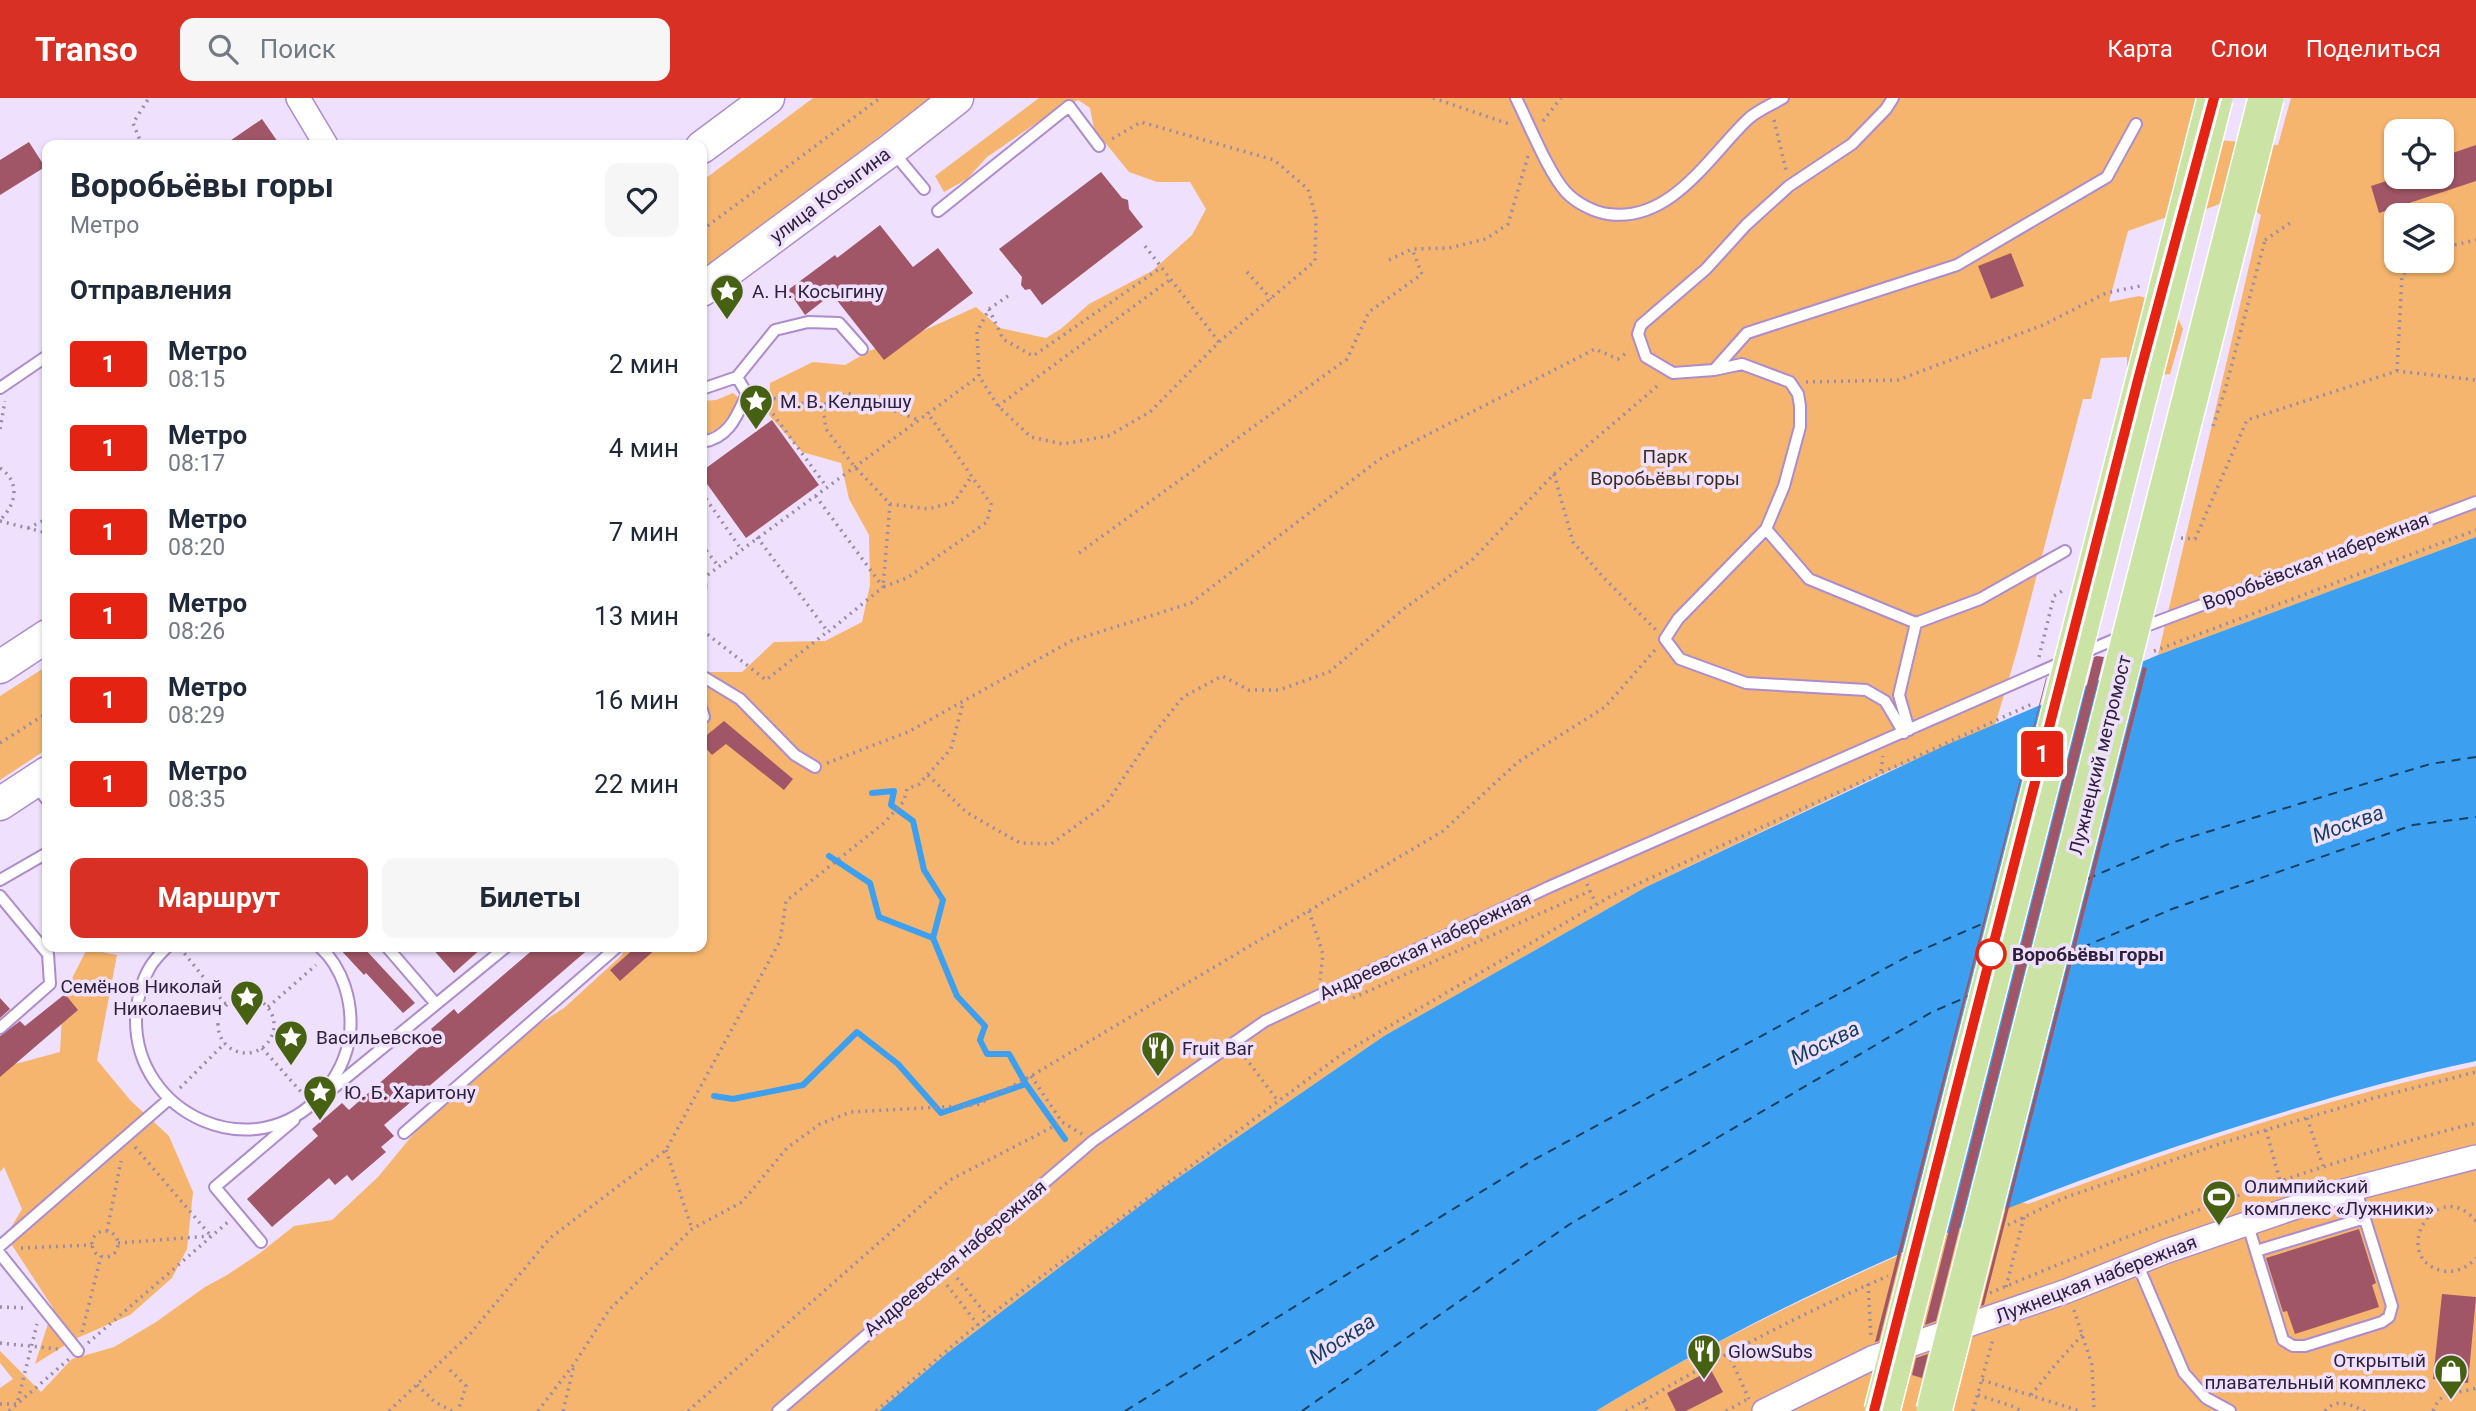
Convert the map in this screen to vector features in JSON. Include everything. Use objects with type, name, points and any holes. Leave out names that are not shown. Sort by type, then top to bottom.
[{"type":"main road","points":[[707,143],[768,98]]},
{"type":"main road","name":"улица Косыгина","points":[[707,286],[957,98]]},
{"type":"main road","points":[[1882,1411],[2215,98]]},
{"type":"main road","name":"Лужнецкий метромост","points":[[1934,1411],[2266,98]]},
{"type":"main road","points":[[0,667],[42,639]]},
{"type":"main road","points":[[0,804],[42,785]]},
{"type":"street","points":[[298,98],[323,140]]},
{"type":"street","name":"Лужнецкая набережная","points":[[1764,1411],[1872,1358],[2067,1292],[2247,1222],[2355,1187],[2476,1157]]},
{"type":"lane","points":[[1516,98],[1566,193],[1596,212],[1622,216],[1658,207],[1692,179],[1749,117],[1783,98]]},
{"type":"lane","points":[[1893,98],[1852,144],[1789,186],[1746,225],[1706,269],[1641,325],[1638,334],[1646,356],[1673,373],[1714,370],[1742,364],[1790,383],[1798,394],[1800,427],[1784,486],[1766,529],[1678,619],[1665,639],[1680,659],[1746,683],[1866,690],[1885,701],[1906,732]]},
{"type":"lane","points":[[938,211],[1069,106],[1099,146]]},
{"type":"lane","points":[[1714,370],[1747,333],[1957,265],[2107,177],[2136,124]]},
{"type":"lane","points":[[892,149],[924,189]]},
{"type":"lane","points":[[707,387],[737,377],[775,330],[808,322],[839,323],[862,349]]},
{"type":"lane","points":[[5,385],[42,359]]},
{"type":"lane","points":[[707,441],[713,440],[733,425],[747,394],[737,377]]},
{"type":"lane","name":"Воробьёвская набережная","points":[[2157,621],[2476,502]]},
{"type":"lane","points":[[1766,529],[1809,579],[1916,623],[1980,598],[2065,551]]},
{"type":"lane","name":"Андреевская набережная","points":[[778,1411],[1093,1141],[1265,1021],[1549,887],[2157,621]]},
{"type":"lane","points":[[1906,732],[1899,695],[1916,623]]},
{"type":"lane","points":[[707,679],[740,699],[795,755],[815,767]]},
{"type":"lane","points":[[0,880],[42,856]]},
{"type":"lane","points":[[0,896],[42,947]]},
{"type":"lane","points":[[0,1028],[50,984],[46,952]]},
{"type":"lane","points":[[163,952],[150,967],[137,1001],[136,1037],[147,1071],[168,1100],[194,1118],[224,1128],[255,1129],[285,1121],[312,1105],[334,1080],[348,1049],[351,1016],[345,984],[325,952]]},
{"type":"lane","points":[[391,952],[436,1004]]},
{"type":"lane","points":[[261,1242],[215,1187],[499,952]]},
{"type":"lane","points":[[404,1133],[611,952]]},
{"type":"lane","points":[[0,1247],[168,1100]]},
{"type":"lane","points":[[2247,1222],[2283,1340],[2293,1346],[2305,1346],[2382,1322],[2391,1313],[2392,1306],[2355,1187]]},
{"type":"lane","points":[[2256,1251],[2365,1218]]},
{"type":"lane","points":[[0,1254],[78,1351]]},
{"type":"lane","points":[[2137,1263],[2185,1373],[2206,1398],[2230,1411]]},
{"type":"path","points":[[140,140],[133,123],[149,98]]},
{"type":"path","points":[[707,226],[880,98]]},
{"type":"path","points":[[1433,98],[1534,132]]},
{"type":"path","points":[[1389,260],[1412,249],[1449,248],[1486,239],[1508,224],[1522,183],[1534,132],[1561,98]]},
{"type":"path","points":[[1770,105],[1789,186]]},
{"type":"path","points":[[1008,296],[989,309],[977,332],[979,376],[998,406],[1031,437],[1063,444],[1108,436],[1150,412],[1219,342],[1315,261],[1316,218],[1308,189],[1274,159],[1141,122],[1099,146]]},
{"type":"path","points":[[2225,390],[2265,240]]},
{"type":"path","points":[[2454,245],[2476,240]]},
{"type":"path","points":[[1145,246],[1219,342]]},
{"type":"path","points":[[1079,553],[1347,359],[1369,312],[1422,274],[1412,249]]},
{"type":"path","points":[[989,309],[1003,339],[1033,356],[1162,267]]},
{"type":"path","points":[[1247,272],[1271,299]]},
{"type":"path","points":[[2397,371],[2402,275],[2405,273]]},
{"type":"path","points":[[998,406],[1171,279]]},
{"type":"path","points":[[1790,383],[1898,380],[2043,324],[2106,293],[2145,285]]},
{"type":"path","points":[[815,767],[908,732],[1071,641],[1191,603],[1380,459],[1595,349],[1618,359],[1640,342]]},
{"type":"path","points":[[2175,537],[2195,539],[2247,420],[2397,371],[2476,380]]},
{"type":"path","points":[[928,775],[966,812],[1020,843],[1051,844],[1106,804],[1183,697],[1222,676],[1249,690],[1279,690],[1329,672],[1405,607],[1472,560],[1554,474],[1673,373]]},
{"type":"path","points":[[707,575],[979,376]]},
{"type":"path","points":[[0,429],[5,385]]},
{"type":"path","points":[[747,394],[823,407]]},
{"type":"path","points":[[747,394],[765,403],[826,486]]},
{"type":"path","points":[[917,419],[850,394],[833,395],[823,407],[826,429],[854,466],[890,503],[928,509],[954,502],[971,477]]},
{"type":"path","points":[[707,634],[766,680],[883,587],[907,578],[988,522],[991,504],[927,412]]},
{"type":"path","points":[[0,468],[5,470],[13,482],[15,497],[10,511],[0,521],[42,532]]},
{"type":"path","points":[[538,1411],[574,1364],[609,1310],[692,1229],[742,1202],[787,1148],[820,1124],[851,1112],[977,1105],[1031,1076],[1443,831],[1518,762],[1605,706],[1665,639],[1603,577],[1573,542],[1554,474]]},
{"type":"path","points":[[815,495],[883,587]]},
{"type":"path","points":[[707,500],[741,549]]},
{"type":"path","points":[[883,587],[890,503]]},
{"type":"path","points":[[26,529],[42,521]]},
{"type":"path","points":[[2150,653],[2476,530]]},
{"type":"path","points":[[757,537],[828,632]]},
{"type":"path","points":[[707,551],[719,567]]},
{"type":"path","points":[[2039,656],[2054,596]]},
{"type":"path","points":[[389,1411],[470,1334],[550,1238],[666,1150],[780,941],[786,901],[884,823],[904,802],[907,789],[919,784],[928,775],[951,749],[963,701]]},
{"type":"path","points":[[0,743],[42,716]]},
{"type":"path","points":[[876,1411],[988,1317],[1342,1054],[1596,904],[1946,741]]},
{"type":"path","points":[[1872,757],[1884,752]]},
{"type":"path","points":[[1349,1000],[1590,891],[1596,904]]},
{"type":"path","points":[[1309,911],[1323,954],[1320,981],[1327,992]]},
{"type":"path","points":[[182,952],[226,1005]]},
{"type":"path","points":[[268,1007],[323,952]]},
{"type":"path","points":[[243,997],[261,1001],[268,1007],[272,1015],[273,1033],[262,1048],[244,1053],[225,1043],[218,1021],[226,1005],[243,997]]},
{"type":"path","points":[[168,1100],[225,1043]]},
{"type":"path","points":[[262,1048],[312,1105]]},
{"type":"path","points":[[1253,1048],[1243,1055],[1278,1101]]},
{"type":"path","points":[[1997,1230],[2061,1199],[2266,1130],[2370,1099],[2476,1072]]},
{"type":"path","points":[[1031,1076],[1062,1122],[1093,1141]]},
{"type":"path","points":[[2307,1118],[2323,1167]]},
{"type":"path","points":[[688,1411],[950,1180],[1062,1122]]},
{"type":"path","points":[[2266,1130],[2280,1181]]},
{"type":"path","points":[[107,1231],[126,1137]]},
{"type":"path","points":[[126,1137],[211,1236]]},
{"type":"path","points":[[666,1150],[692,1229]]},
{"type":"path","points":[[2476,1221],[2474,1215],[2453,1207],[2442,1208],[2425,1218],[2417,1237],[2422,1256],[2437,1269],[2457,1271],[2475,1259],[2476,1266]]},
{"type":"path","points":[[9,1411],[237,1214]]},
{"type":"path","points":[[107,1231],[115,1235],[118,1243],[113,1254],[101,1256],[95,1252],[92,1245],[96,1234],[107,1231]]},
{"type":"path","points":[[118,1243],[211,1236]]},
{"type":"path","points":[[13,1249],[92,1245]]},
{"type":"path","points":[[78,1351],[101,1256]]},
{"type":"path","points":[[1626,1411],[1728,1353],[1818,1307],[1889,1275]]},
{"type":"path","points":[[978,1325],[947,1285],[956,1277],[988,1317]]},
{"type":"path","points":[[1868,1284],[1872,1358]]},
{"type":"path","points":[[2067,1292],[2092,1365],[2094,1411]]},
{"type":"path","points":[[0,1307],[41,1308],[17,1404]]},
{"type":"path","points":[[2031,1395],[2083,1334]]},
{"type":"path","points":[[0,1343],[78,1351]]},
{"type":"path","points":[[1728,1353],[1754,1411]]},
{"type":"path","points":[[563,1411],[574,1364]]},
{"type":"path","points":[[450,1370],[466,1385],[458,1411]]},
{"type":"path","points":[[1973,1411],[1981,1382],[2080,1411]]},
{"type":"path","points":[[417,1385],[435,1402],[452,1411]]},
{"type":"path","points":[[2433,1411],[2437,1401],[2445,1395],[2476,1388]]},
{"type":"path","points":[[1978,1395],[2021,1411]]},
{"type":"path","points":[[1643,1401],[1648,1411]]},
{"type":"path","points":[[2325,1411],[2338,1402],[2365,1411]]},
{"type":"path","points":[[0,1404],[17,1404]]},
{"type":"green space","points":[[813,98],[930,98],[707,267],[707,177]]},
{"type":"green space","name":"Парк Воробьёвы горы","points":[[1039,98],[2202,98],[2194,138],[2278,145],[2291,98],[2476,98],[2476,537],[2158,655],[2261,215],[2235,198],[2196,213],[2170,216],[2128,231],[2109,302],[2139,296],[2172,306],[2183,329],[2170,374],[2127,378],[2127,357],[2101,358],[2091,399],[2083,399],[1995,725],[1882,774],[1646,887],[1384,1036],[1162,1189],[946,1354],[879,1411],[0,1411],[0,1388],[13,1379],[0,1363],[0,1351],[41,1392],[72,1359],[114,1347],[156,1322],[260,1253],[294,1226],[332,1220],[378,1177],[420,1126],[510,1042],[564,1008],[623,952],[707,952],[707,672],[742,672],[774,642],[825,641],[862,622],[870,585],[869,535],[849,499],[841,463],[802,452],[769,415],[770,383],[813,362],[845,365],[869,351],[976,307],[1000,328],[1046,338],[1089,304],[1152,271],[1192,235],[1206,209],[1190,182],[1157,182],[1129,172],[1094,129],[1090,108],[1078,100],[1038,122],[987,157],[967,179],[944,192],[935,176]]},
{"type":"green space","points":[[733,393],[739,398],[737,408],[719,427],[707,434],[707,401]]},
{"type":"green space","points":[[42,669],[42,752],[0,780],[0,696]]},
{"type":"green space","points":[[85,952],[117,955],[97,1060],[130,1100],[169,1136],[193,1192],[187,1249],[172,1278],[130,1315],[75,1339],[35,1364],[53,1308],[6,1236],[22,1209],[4,1167],[0,1172],[0,1068],[60,1052],[63,996]]},
{"type":"green space","name":"Олимпийский комплекс «Лужники»","points":[[2476,1066],[2476,1411],[1596,1411],[1752,1325],[1912,1249],[2021,1202],[2028,1204],[2138,1164],[2306,1109]]},
{"type":"water","name":"Москва","points":[[2476,537],[2476,1061],[2313,1103],[2217,1133],[2136,1160],[1977,1221],[1898,1254],[1744,1328],[1596,1411],[879,1411],[946,1354],[1162,1189],[1384,1036],[1646,887],[1944,746],[2158,655]]},
{"type":"building","points":[[262,119],[277,140],[231,140]]},
{"type":"building","points":[[29,142],[42,162],[42,169],[0,195],[0,160]]},
{"type":"building","points":[[2476,145],[2476,181],[2454,188],[2454,153]]},
{"type":"building","points":[[1101,172],[1122,198],[1128,200],[1129,209],[1143,227],[1042,305],[1030,289],[1025,290],[1021,285],[1022,277],[999,249]]},
{"type":"building","points":[[2384,182],[2384,189],[2452,189],[2409,203],[2384,203],[2384,211],[2379,213],[2371,186]]},
{"type":"building","points":[[880,225],[913,267],[938,248],[973,293],[884,360],[832,294],[805,315],[788,290],[835,255],[837,258]]},
{"type":"building","points":[[2011,253],[2024,286],[1991,299],[1978,266]]},
{"type":"building","points":[[772,420],[819,485],[746,538],[707,484],[707,467]]},
{"type":"building","points":[[2094,657],[2104,657],[1936,1321],[1925,1325]]},
{"type":"building","points":[[2143,667],[2147,668],[1984,1305],[1981,1306]]},
{"type":"building","points":[[2046,678],[1879,1341],[1875,1342]]},
{"type":"building","points":[[724,721],[793,779],[784,790],[726,744],[712,755],[707,750],[707,735]]},
{"type":"building","points":[[343,952],[368,952],[415,1003],[403,1013],[366,973],[364,975]]},
{"type":"building","points":[[435,952],[477,952],[454,973]]},
{"type":"building","points":[[530,952],[585,952],[384,1125],[394,1136],[381,1147],[386,1152],[352,1181],[347,1175],[335,1185],[329,1178],[272,1227],[247,1199],[318,1136],[312,1129],[342,1103],[349,1110],[435,1034],[431,1029],[454,1009],[458,1014]]},
{"type":"building","points":[[630,952],[652,952],[620,981],[610,970]]},
{"type":"building","points":[[65,994],[78,1010],[0,1077],[0,1036],[20,1021],[25,1026]]},
{"type":"building","points":[[0,998],[10,1009],[0,1018]]},
{"type":"building","points":[[2359,1229],[2376,1283],[2372,1285],[2379,1307],[2295,1334],[2287,1311],[2283,1312],[2266,1258]]},
{"type":"building","points":[[2442,1294],[2476,1297],[2468,1383],[2433,1379]]},
{"type":"building","points":[[1928,1354],[1922,1378],[1912,1375],[1916,1358]]},
{"type":"building","name":"GlowSubs","points":[[1711,1370],[1723,1392],[1686,1411],[1676,1411],[1667,1393]]},
{"type":"waterway","points":[[872,793],[894,791],[891,805],[913,821],[924,870],[943,900],[933,938]]},
{"type":"waterway","points":[[829,856],[870,883],[879,917],[933,938],[957,996],[985,1026],[980,1040],[987,1054],[1009,1054],[1026,1084],[1065,1139]]},
{"type":"waterway","points":[[714,1096],[733,1099],[803,1085],[857,1032],[898,1064],[941,1113],[1026,1084]]},
{"type":"ferry route","points":[[2087,879],[2171,843],[2430,764],[2476,757]]},
{"type":"ferry route","points":[[2067,954],[2172,909],[2413,825],[2476,817]]},
{"type":"ferry route","points":[[1125,1411],[1528,1163],[1910,955],[1989,921]]},
{"type":"ferry route","points":[[1302,1411],[1570,1224],[1932,1012],[1969,996]]},
{"type":"metro line","name":"1","points":[[1874,1411],[2139,376],[2214,98]]},
{"type":"place","name":"А. Н. Косыгину","points":[[727,321]]},
{"type":"place","name":"М. В. Келдышу","points":[[756,431]]},
{"type":"place","name":"Воробьёвы горы","points":[[1991,954]]},
{"type":"place","name":"Семёнов Николай Николаевич","points":[[247,1027]]},
{"type":"place","name":"Васильевское","points":[[291,1067]]},
{"type":"place","name":"Fruit Bar","points":[[1158,1078]]},
{"type":"place","name":"Ю. Б. Харитону","points":[[320,1122]]},
{"type":"place","name":"Олимпийский комплекс «Лужники»","points":[[2219,1227]]},
{"type":"place","name":"GlowSubs","points":[[1704,1381]]},
{"type":"place","name":"Открытый плавательный комплекс","points":[[2451,1401]]}]
